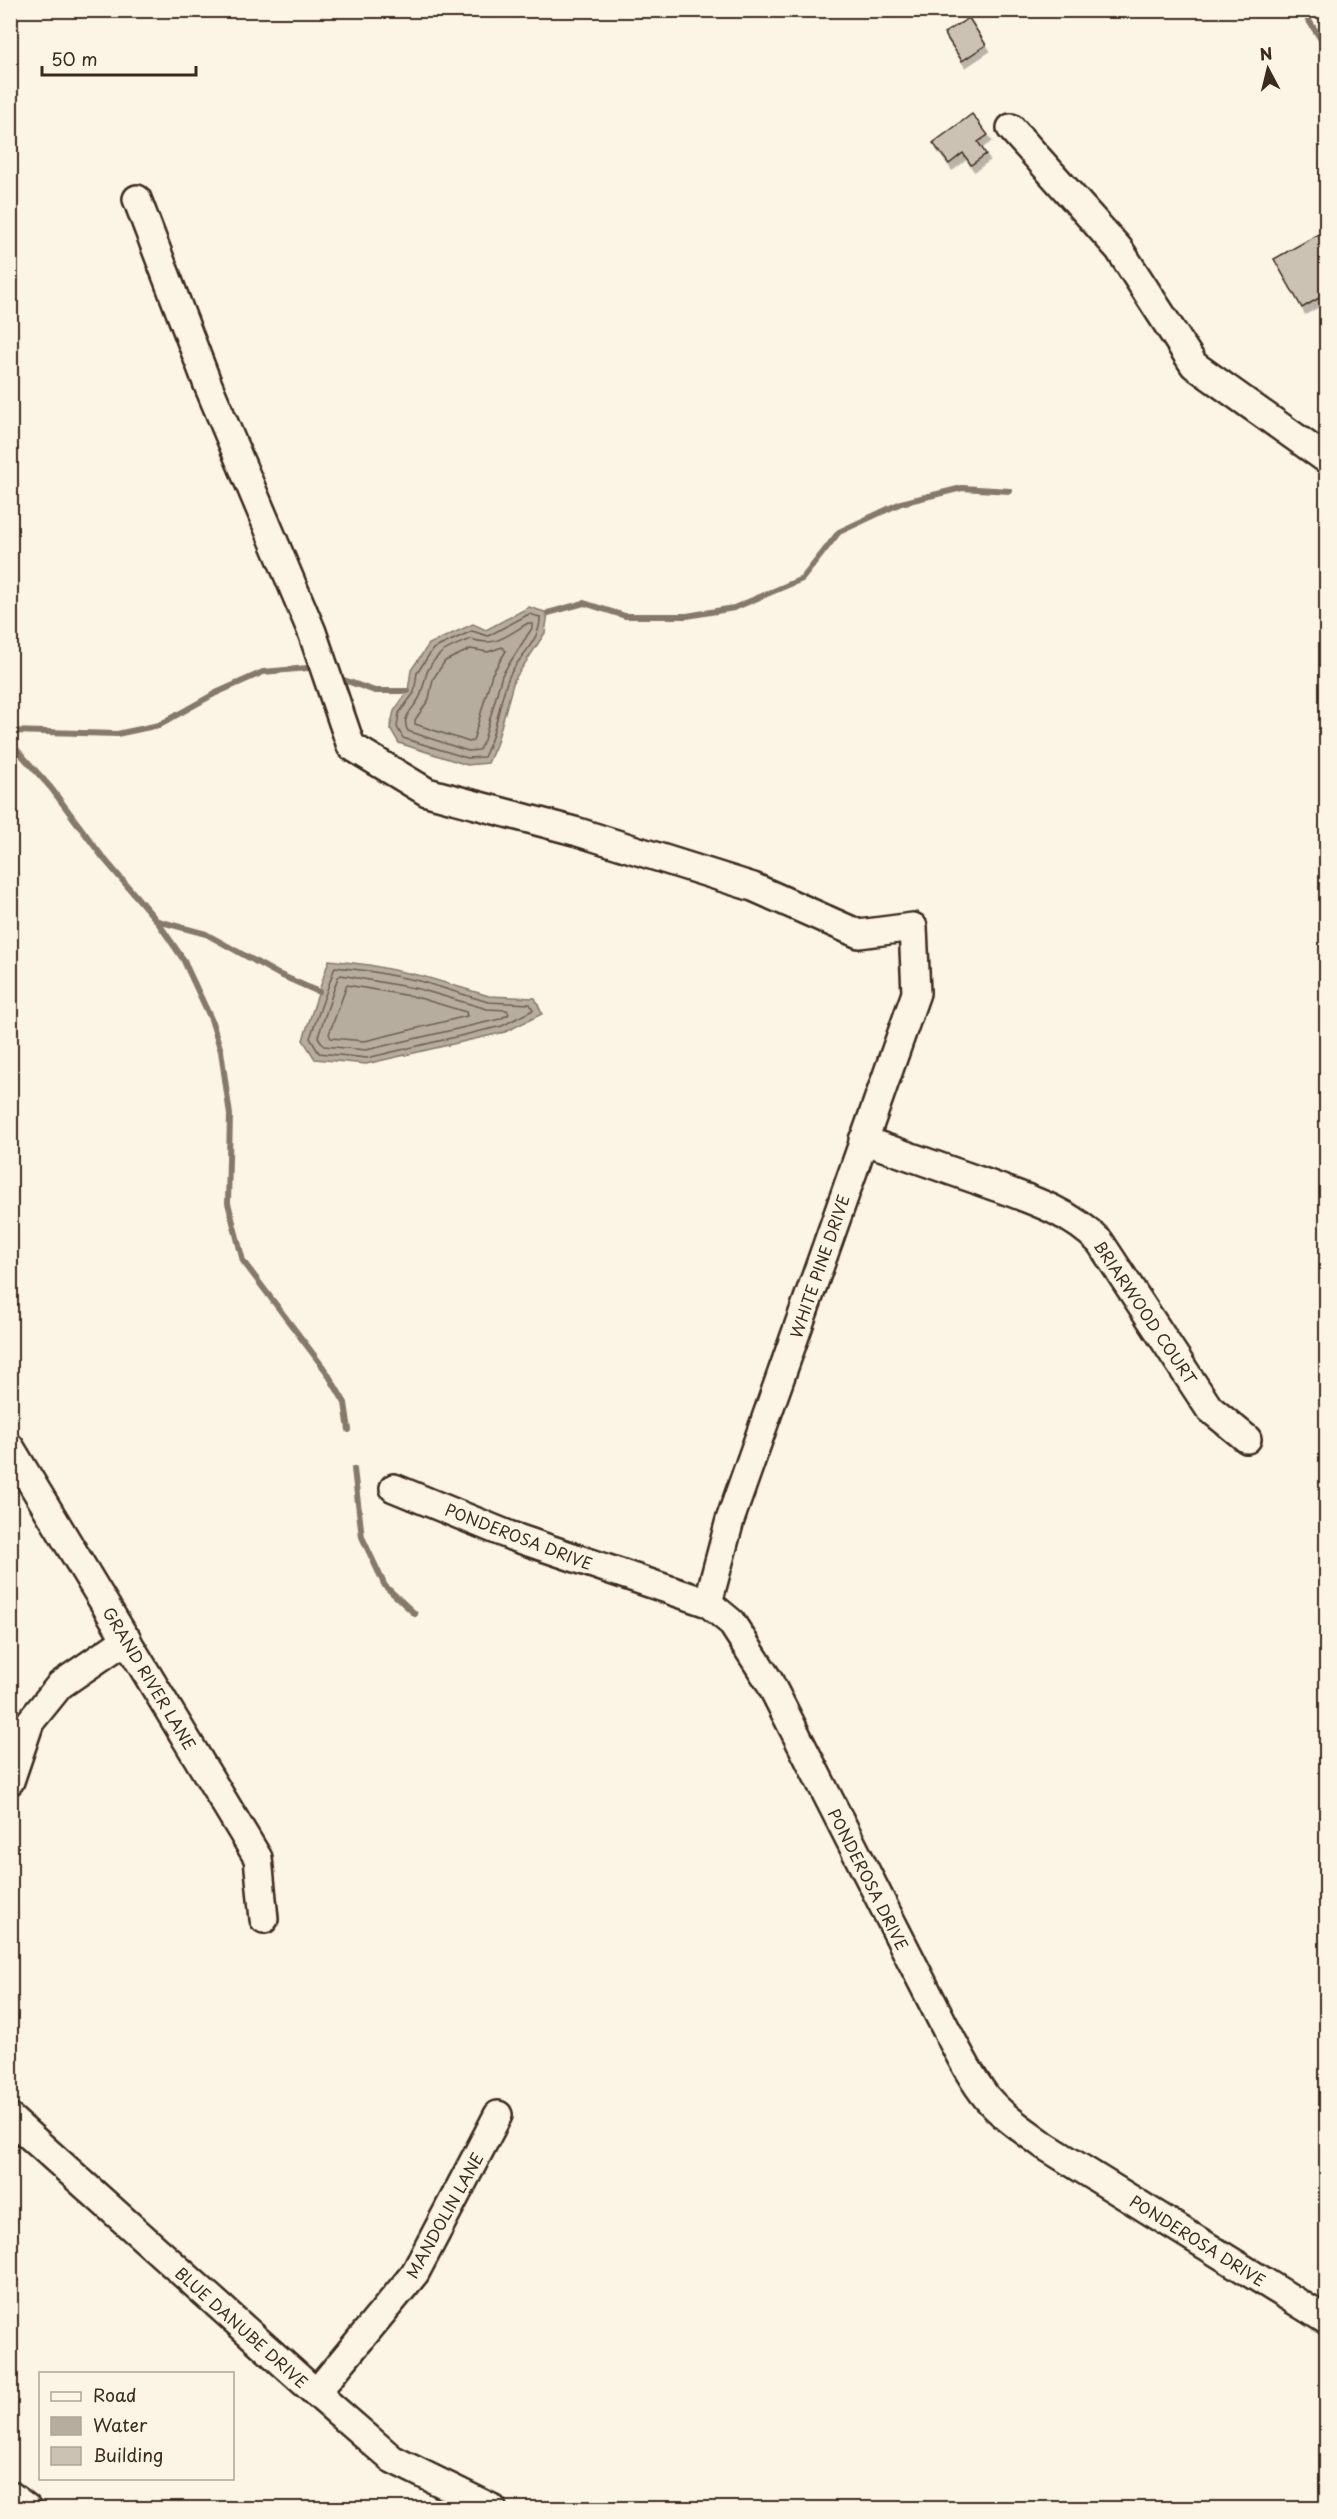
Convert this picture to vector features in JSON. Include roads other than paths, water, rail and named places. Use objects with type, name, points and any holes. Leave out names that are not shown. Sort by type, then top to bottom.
[{"type":"street","points":[[1011,128],[1119,249],[1194,365],[1326,459]]},
{"type":"street","name":"WHITE PINE DRIVE","points":[[137,199],[208,384],[312,632],[351,746],[427,792],[578,832],[753,887],[859,934],[913,927],[916,993],[730,1520],[708,1603]]},
{"type":"street","name":"BRIARWOOD COURT","points":[[863,1140],[1029,1199],[1065,1214],[1083,1225],[1100,1242],[1209,1408],[1247,1439]]},
{"type":"street","name":"GRAND RIVER LANE","points":[[10,1446],[258,1858],[264,1919]]},
{"type":"street","name":"PONDEROSA DRIVE","points":[[394,1488],[511,1536],[708,1603],[731,1622],[769,1681],[946,2030],[972,2077],[988,2099],[1015,2124],[1045,2146],[1326,2320]]},
{"type":"street","points":[[10,1781],[30,1722],[60,1685],[127,1640]]},
{"type":"street","name":"MANDOLIN LANE","points":[[316,2393],[415,2273],[498,2115]]},
{"type":"street","name":"BLUE DANUBE DRIVE","points":[[10,2118],[392,2459],[492,2508]]},
{"type":"street","points":[[10,2495],[27,2508]]},
{"type":"water","points":[[529,607],[548,613],[545,633],[514,680],[496,745],[488,763],[467,765],[399,743],[390,728],[394,711],[408,691],[411,670],[429,644],[473,624],[486,630]]},
{"type":"water","points":[[329,960],[369,965],[422,976],[489,996],[535,998],[542,1014],[505,1032],[366,1064],[315,1059],[303,1040]]},
{"type":"waterway","points":[[1302,10],[1326,47]]},
{"type":"waterway","points":[[548,613],[584,603],[625,616],[687,616],[734,608],[802,579],[839,532],[901,503],[962,488],[1010,491]]},
{"type":"waterway","points":[[10,731],[117,734],[159,725],[216,693],[263,672],[308,668]]},
{"type":"waterway","points":[[341,679],[375,691],[408,691]]},
{"type":"waterway","points":[[10,742],[51,788],[101,855],[157,921],[183,959],[211,1019],[221,1051],[230,1115],[228,1203],[243,1261],[326,1371],[345,1403],[349,1430]]},
{"type":"waterway","points":[[158,921],[206,934],[278,974],[319,992]]},
{"type":"waterway","points":[[354,1469],[362,1537],[385,1586],[415,1614]]}]
